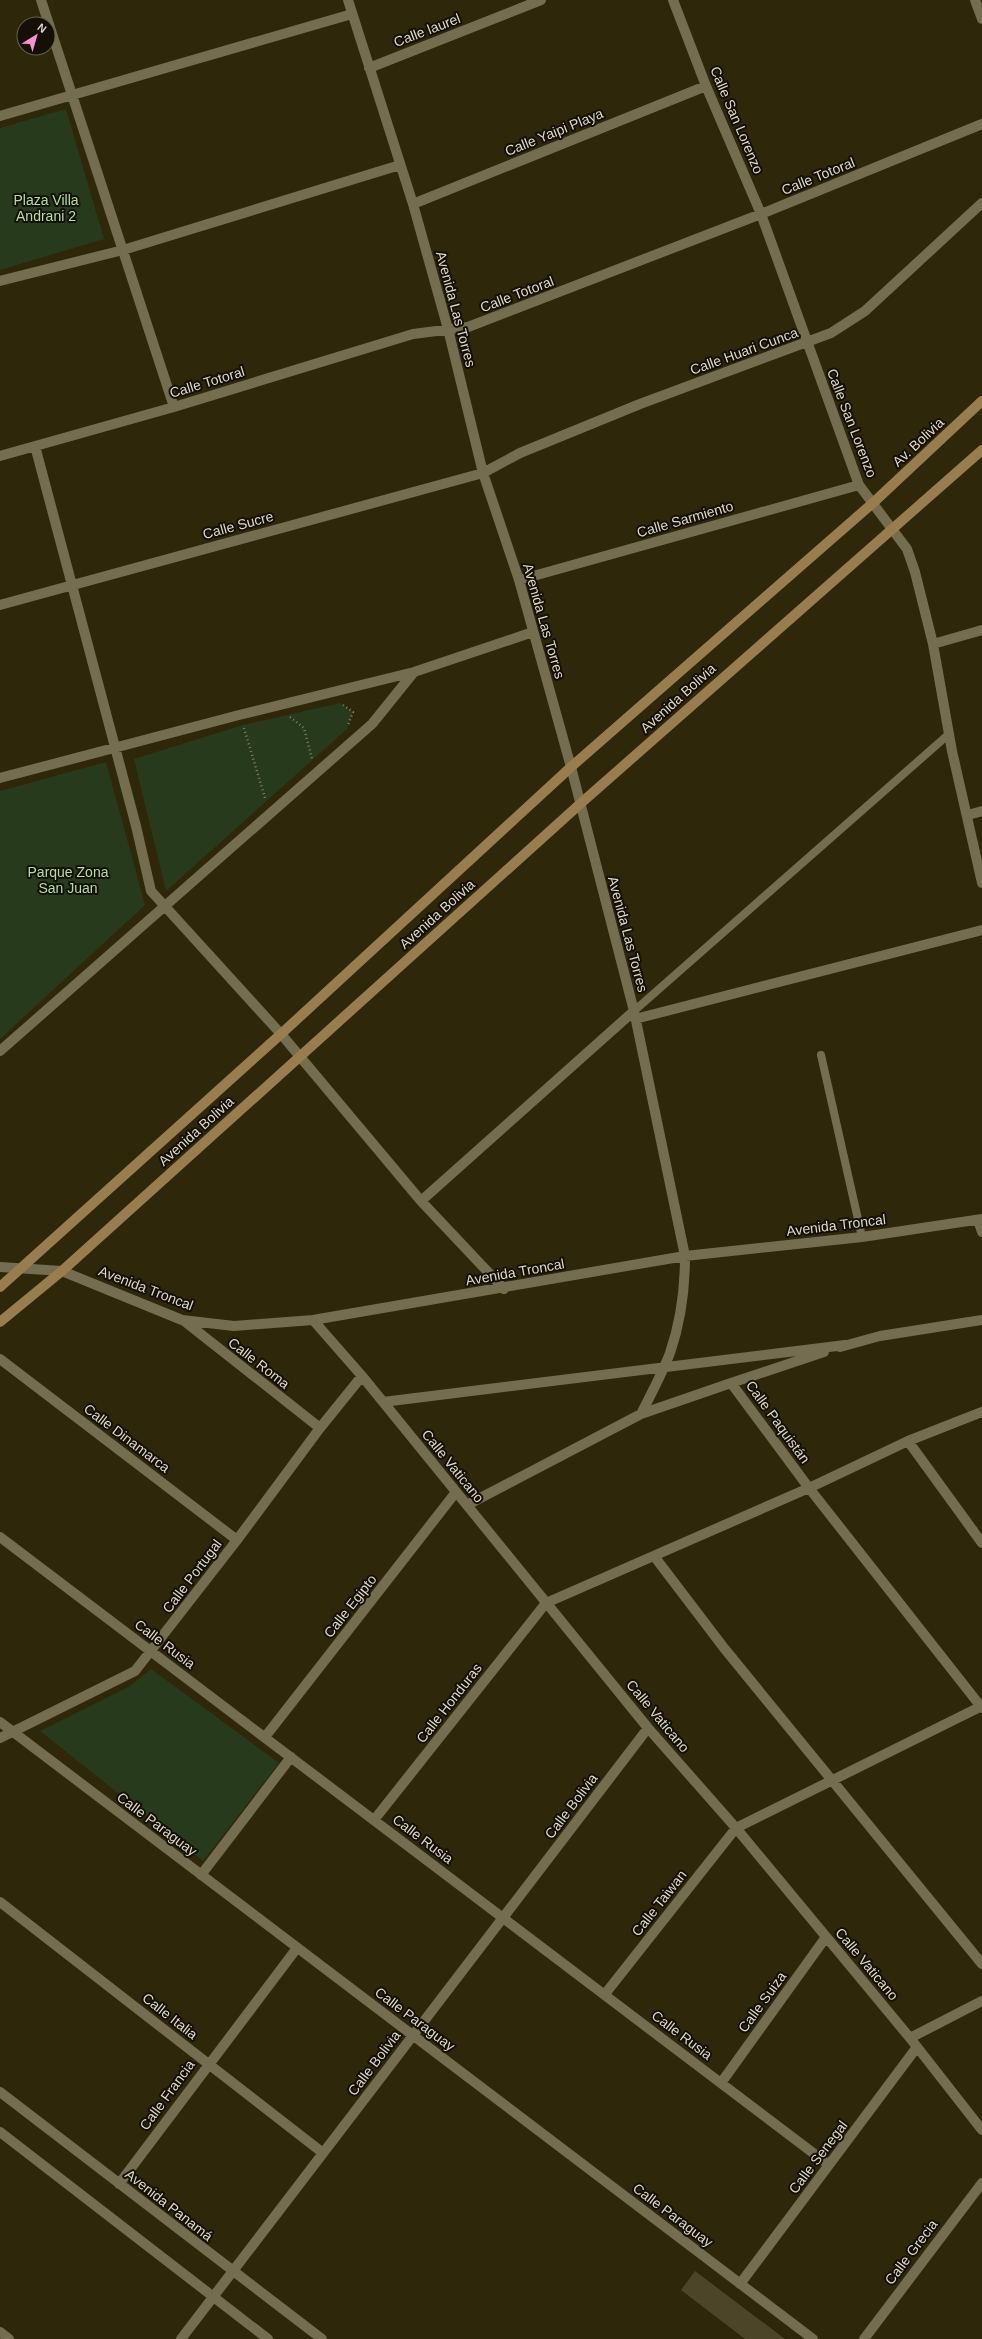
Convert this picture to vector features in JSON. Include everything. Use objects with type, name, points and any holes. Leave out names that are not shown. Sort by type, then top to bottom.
[{"type":"street","points":[[41,0],[174,407]]},
{"type":"street","name":"Avenida Las Torres","points":[[348,0],[413,204],[448,329],[483,473],[519,580],[571,767],[634,1015],[686,1256],[685,1288],[680,1319],[663,1367],[641,1414]]},
{"type":"street","name":"Calle laurel","points":[[369,68],[541,0]]},
{"type":"street","name":"Calle San Lorenzo","points":[[673,0],[706,86],[761,214],[859,485],[893,527],[907,549],[915,572],[933,644],[949,734],[982,884]]},
{"type":"street","points":[[975,0],[982,19]]},
{"type":"street","points":[[0,116],[352,14]]},
{"type":"street","name":"Calle Yaipi Playa","points":[[413,204],[706,86]]},
{"type":"street","name":"Calle Totoral","points":[[0,456],[174,407],[413,334],[468,327],[761,214],[982,124]]},
{"type":"street","points":[[0,281],[123,250],[400,165]]},
{"type":"street","name":"Calle Huari Cunca","points":[[483,473],[520,453],[640,404],[831,333],[865,310],[982,203]]},
{"type":"street","name":"Av. Bolivia","points":[[874,502],[982,402]]},
{"type":"street","points":[[35,446],[116,747],[150,891],[281,1034],[421,1201],[504,1289]]},
{"type":"street","points":[[893,527],[982,450]]},
{"type":"street","name":"Calle Sucre","points":[[0,605],[483,473]]},
{"type":"street","name":"Calle Sarmiento","points":[[519,580],[859,485]]},
{"type":"street","name":"Avenida Bolivia","points":[[0,1287],[281,1034],[571,767],[874,502]]},
{"type":"street","name":"Avenida Bolivia","points":[[0,1322],[62,1271],[580,804],[893,527]]},
{"type":"street","points":[[933,644],[982,630]]},
{"type":"street","points":[[0,778],[239,715],[414,672],[534,632]]},
{"type":"street","points":[[0,1051],[372,724],[414,672]]},
{"type":"street","points":[[968,815],[982,811]]},
{"type":"street","points":[[421,1201],[634,1015],[982,930]]},
{"type":"street","points":[[980,1220],[982,1232]]},
{"type":"street","name":"Avenida Troncal","points":[[0,1267],[62,1271],[182,1320],[234,1326],[313,1320],[504,1289],[686,1256],[862,1237],[980,1220]]},
{"type":"street","name":"Calle Roma","points":[[182,1320],[320,1428]]},
{"type":"street","name":"Calle Vaticano","points":[[313,1320],[362,1376],[648,1728],[736,1828],[910,2038],[982,2130]]},
{"type":"street","points":[[732,1383],[845,1345],[880,1336],[982,1320]]},
{"type":"street","points":[[383,1402],[845,1345]]},
{"type":"street","name":"Calle Dinamarca","points":[[0,1359],[237,1540]]},
{"type":"street","name":"Calle Portugal","points":[[0,1738],[135,1671],[237,1540],[320,1428],[362,1376]]},
{"type":"street","name":"Calle Paquistán","points":[[467,1505],[641,1414],[732,1383],[809,1488],[982,1707]]},
{"type":"street","points":[[546,1603],[809,1488],[908,1441],[982,1412]]},
{"type":"street","points":[[908,1441],[982,1544]]},
{"type":"street","name":"Calle Egipto","points":[[266,1737],[456,1492]]},
{"type":"street","name":"Calle Rusia","points":[[0,1537],[830,2165]]},
{"type":"street","points":[[654,1556],[832,1781],[982,1964]]},
{"type":"street","name":"Calle Honduras","points":[[374,1820],[546,1603]]},
{"type":"street","points":[[736,1828],[982,1707]]},
{"type":"street","name":"Calle Paraguay","points":[[0,1722],[813,2339]]},
{"type":"street","name":"Calle Bolivia","points":[[181,2339],[648,1728]]},
{"type":"street","points":[[201,1875],[292,1757]]},
{"type":"street","name":"Calle Taiwan","points":[[605,1994],[736,1828]]},
{"type":"street","name":"Calle Italia","points":[[0,1902],[323,2153]]},
{"type":"street","name":"Calle Suiza","points":[[721,2083],[826,1937]]},
{"type":"street","name":"Calle Francia","points":[[119,2184],[208,2063],[297,1948]]},
{"type":"street","points":[[910,2038],[982,2001]]},
{"type":"street","name":"Calle Senegal","points":[[740,2284],[917,2047]]},
{"type":"street","name":"Avenida Panamá","points":[[0,2092],[322,2339]]},
{"type":"street","points":[[0,2132],[268,2339]]},
{"type":"street","name":"Calle Grecia","points":[[864,2339],[982,2183]]},
{"type":"street","points":[[0,2332],[9,2339]]},
{"type":"lane","points":[[634,1015],[949,734]]},
{"type":"lane","points":[[821,1055],[862,1237]]},
{"type":"path","points":[[340,703],[353,712],[347,729]]},
{"type":"path","points":[[293,712],[287,714],[304,728],[312,761],[316,758]]},
{"type":"path","points":[[239,715],[266,800],[272,795]]},
{"type":"green space","name":"Plaza Villa Andrani 2","points":[[66,109],[104,239],[0,270],[0,128]]},
{"type":"green space","points":[[340,703],[353,712],[347,729],[166,891],[134,759],[243,725]]},
{"type":"green space","name":"Parque Zona San Juan","points":[[106,762],[145,905],[0,1039],[0,791]]},
{"type":"green space","points":[[151,1669],[279,1763],[203,1861],[40,1731],[130,1686]]},
{"type":"building","points":[[695,2271],[785,2339],[745,2339],[681,2290]]}]
